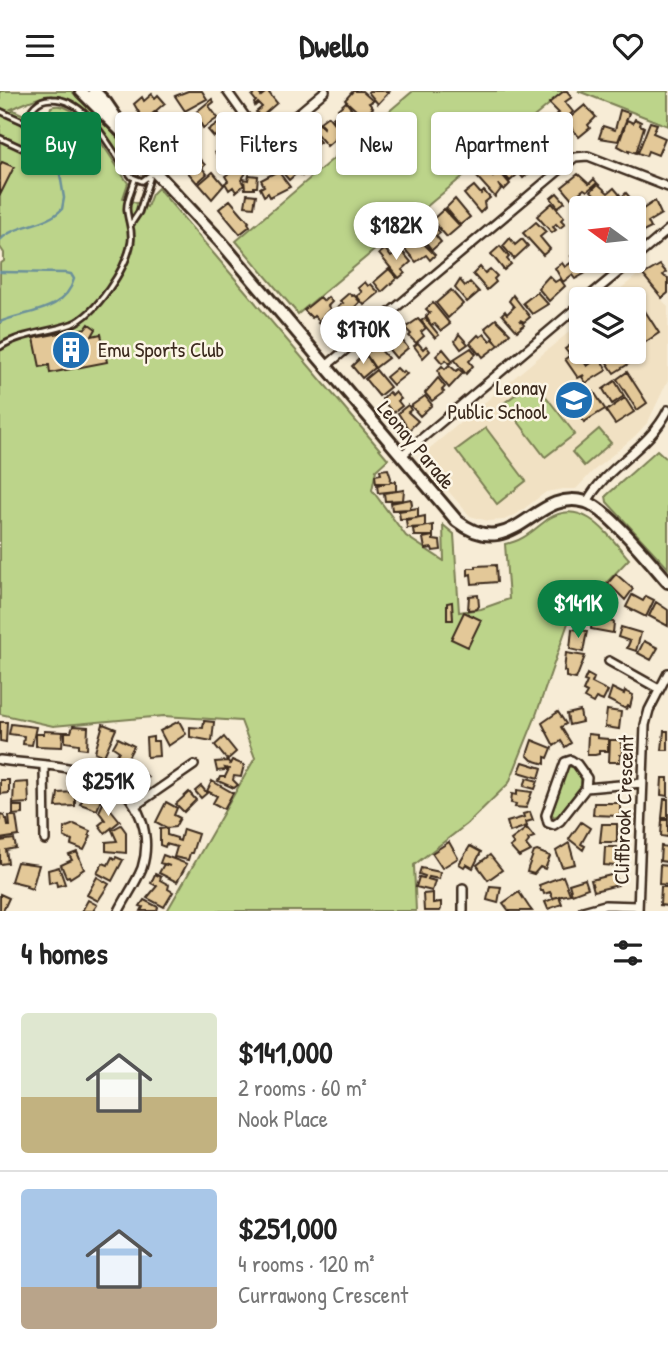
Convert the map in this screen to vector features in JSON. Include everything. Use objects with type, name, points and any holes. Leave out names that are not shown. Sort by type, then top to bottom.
[{"type":"street","name":"Leonay Parade","points":[[81,91],[115,125]]},
{"type":"street","name":"Leonay Parade","points":[[94,91],[115,116]]},
{"type":"street","points":[[227,91],[242,112]]},
{"type":"street","points":[[300,112],[325,91]]},
{"type":"street","points":[[325,367],[575,157],[588,156],[668,187]]},
{"type":"street","name":"Leonay Parade","points":[[154,175],[220,241],[452,517],[463,526],[477,532],[496,534],[517,528],[550,505],[566,501],[587,502]]},
{"type":"street","points":[[646,249],[668,230]]},
{"type":"street","points":[[600,287],[617,273]]},
{"type":"street","points":[[401,456],[569,314]]},
{"type":"street","points":[[668,410],[651,436],[602,480],[587,502],[609,518],[668,582]]},
{"type":"street","points":[[609,661],[660,689]]},
{"type":"street","name":"Cliffbrook Crescent","points":[[638,908],[646,718],[668,673]]},
{"type":"street","points":[[0,760],[104,777],[120,788],[136,805],[144,828],[144,858],[141,870],[119,911]]},
{"type":"street","points":[[586,787],[587,778],[577,764],[571,760],[565,762],[546,815],[548,823],[554,825],[560,821],[586,787],[642,783]]},
{"type":"street","points":[[136,805],[194,765]]},
{"type":"street","points":[[44,766],[45,840]]},
{"type":"street","points":[[463,888],[463,911]]},
{"type":"street","points":[[583,911],[605,905],[638,908]]},
{"type":"lane","points":[[30,112],[43,100],[60,100],[74,104],[83,112]]},
{"type":"lane","points":[[0,111],[21,121]]},
{"type":"lane","points":[[101,134],[135,179],[142,181],[151,175]]},
{"type":"lane","points":[[0,138],[21,148]]},
{"type":"lane","points":[[131,224],[139,212],[153,175]]},
{"type":"lane","points":[[0,347],[12,340],[72,324],[90,313],[125,260],[131,245],[131,224],[126,208],[135,179]]},
{"type":"shaded area","name":"Leonay Public School","points":[[640,273],[668,307],[668,380],[648,422],[576,489],[546,492],[517,514],[504,520],[488,521],[470,516],[422,461],[424,453],[569,332],[569,364],[646,364],[646,287],[623,287]]},
{"type":"green space","points":[[0,91],[71,91],[94,112],[88,112],[61,97],[47,96],[11,109],[21,114],[21,175],[101,175],[101,143],[115,164],[115,175],[123,175],[128,183],[123,198],[147,207],[152,194],[158,188],[388,459],[376,470],[372,490],[406,536],[444,561],[443,525],[454,534],[459,612],[481,609],[509,599],[505,544],[523,538],[548,519],[561,513],[584,515],[604,530],[629,559],[568,623],[509,783],[467,824],[414,865],[416,911],[167,911],[255,758],[241,721],[164,716],[53,726],[0,714],[0,264],[4,261],[4,253],[0,247]]},
{"type":"green space","points":[[413,91],[565,91],[540,112],[431,112],[431,175],[464,175],[298,314],[236,241],[314,175],[322,175],[322,168],[336,156],[336,175],[417,175],[417,112],[388,112]]},
{"type":"green space","points":[[578,91],[668,91],[668,126]]},
{"type":"green space","points":[[62,106],[73,111],[50,112],[51,107]]},
{"type":"green space","points":[[101,120],[115,135],[115,148],[101,128]]},
{"type":"green space","points":[[534,381],[575,434],[545,457],[504,403]]},
{"type":"green space","points":[[486,428],[526,481],[497,504],[456,450]]},
{"type":"green space","points":[[599,429],[611,443],[584,466],[572,452]]},
{"type":"green space","points":[[657,450],[668,460],[668,568],[607,502],[606,496]]},
{"type":"green space","points":[[573,767],[581,778],[581,786],[559,815],[554,817],[551,813],[565,769]]},
{"type":"building","points":[[188,91],[202,91],[207,99],[185,111],[175,96]]},
{"type":"building","points":[[257,91],[261,96],[265,93],[261,91],[271,91],[269,93],[277,103],[267,112],[256,112],[262,107],[258,103],[255,106],[256,101],[252,96]]},
{"type":"building","points":[[353,91],[362,91],[373,101],[369,103],[373,108],[369,112],[358,112],[345,100]]},
{"type":"building","points":[[369,91],[390,91],[378,104],[368,92]]},
{"type":"building","points":[[567,91],[572,97],[565,102],[573,112],[558,112],[549,103]]},
{"type":"building","points":[[152,94],[155,98],[158,95],[165,103],[154,112],[139,112],[134,104],[142,97],[144,101]]},
{"type":"building","points":[[212,99],[214,102],[209,106],[216,119],[203,128],[202,112],[196,112]]},
{"type":"building","points":[[346,102],[354,112],[340,112],[338,109]]},
{"type":"building","points":[[585,105],[596,117],[588,125],[590,128],[579,137],[573,130],[573,115]]},
{"type":"building","points":[[620,110],[629,113],[618,141],[599,138],[603,126],[615,130]]},
{"type":"building","points":[[328,116],[336,126],[336,138],[327,146],[322,140],[322,120]]},
{"type":"building","points":[[635,119],[644,127],[636,153],[618,146],[627,120],[633,123]]},
{"type":"building","points":[[650,122],[657,124],[653,133],[665,138],[658,155],[648,151],[646,156],[638,153]]},
{"type":"building","points":[[216,124],[216,136],[214,137],[208,130]]},
{"type":"building","points":[[2,162],[14,167],[0,195],[0,165]]},
{"type":"building","points":[[202,168],[207,174],[197,183],[190,175],[202,175]]},
{"type":"building","points":[[213,172],[224,185],[212,199],[199,184]]},
{"type":"building","points":[[578,174],[589,184],[594,179],[597,183],[576,196],[570,196],[562,187]]},
{"type":"building","points":[[245,175],[241,180],[244,185],[236,192],[233,187],[229,190],[225,176]]},
{"type":"building","points":[[249,175],[258,176],[257,187],[245,189],[244,179],[248,180]]},
{"type":"building","points":[[270,175],[281,175],[290,187],[270,197],[268,193],[264,196],[260,188],[264,186],[261,180]]},
{"type":"building","points":[[502,175],[510,184],[504,190],[498,184],[501,189],[495,197],[477,177]]},
{"type":"building","points":[[505,175],[517,175],[510,181]]},
{"type":"building","points":[[598,184],[608,193],[614,188],[620,195],[596,196],[591,191]]},
{"type":"building","points":[[474,186],[481,194],[484,191],[490,198],[484,203],[485,208],[480,213],[464,194]]},
{"type":"building","points":[[557,193],[565,202],[558,207],[551,198]]},
{"type":"building","points":[[247,194],[256,195],[254,207],[245,206]]},
{"type":"building","points":[[455,199],[470,217],[460,225],[446,208]]},
{"type":"building","points":[[230,200],[249,222],[250,226],[240,234],[219,209]]},
{"type":"building","points":[[655,201],[661,214],[648,222],[651,228],[646,230],[646,207]]},
{"type":"building","points":[[552,203],[564,217],[561,220],[565,224],[560,228],[556,224],[553,227],[556,230],[552,233],[537,216]]},
{"type":"building","points":[[444,209],[460,226],[447,237],[432,220]]},
{"type":"building","points":[[536,222],[546,232],[540,237],[550,249],[543,255],[523,233]]},
{"type":"building","points":[[433,224],[440,233],[436,236],[441,242],[432,250],[418,232],[422,228],[425,231]]},
{"type":"building","points":[[414,234],[435,255],[430,260],[426,255],[416,262],[401,245]]},
{"type":"building","points":[[510,238],[515,245],[522,239],[528,246],[514,259],[503,246]]},
{"type":"building","points":[[500,246],[511,264],[504,270],[491,254]]},
{"type":"building","points":[[385,249],[391,257],[401,250],[411,262],[402,270],[405,273],[399,278],[379,254]]},
{"type":"building","points":[[562,263],[565,267],[569,264],[569,273],[584,274],[575,279],[572,275],[563,282],[555,268]]},
{"type":"building","points":[[660,265],[666,272],[663,275],[668,278],[668,293],[662,298],[643,275]]},
{"type":"building","points":[[480,267],[485,273],[490,269],[497,276],[494,279],[496,282],[487,290],[473,274]]},
{"type":"building","points":[[389,269],[397,278],[382,292],[374,282]]},
{"type":"building","points":[[549,276],[555,282],[560,279],[565,286],[549,301],[538,288]]},
{"type":"building","points":[[460,280],[465,286],[470,282],[479,292],[467,302],[455,288]]},
{"type":"building","points":[[365,282],[368,286],[371,284],[379,293],[364,305],[357,296],[362,292],[358,288]]},
{"type":"building","points":[[451,290],[463,304],[448,318],[436,303]]},
{"type":"building","points":[[537,292],[548,304],[532,314],[523,303]]},
{"type":"building","points":[[349,293],[360,302],[353,309],[356,312],[348,319],[338,307],[343,303],[340,301]]},
{"type":"building","points":[[513,295],[530,317],[524,322],[520,320],[524,325],[517,331],[502,314],[505,311],[507,314],[514,307],[509,301]]},
{"type":"building","points":[[320,297],[324,301],[328,297],[332,302],[328,306],[330,309],[319,321],[304,310]]},
{"type":"building","points":[[433,303],[450,324],[441,331],[435,324],[431,325],[426,316],[430,313],[426,309]]},
{"type":"building","points":[[646,313],[659,333],[646,342]]},
{"type":"building","points":[[328,314],[333,320],[337,317],[342,322],[338,326],[343,332],[334,339],[318,323]]},
{"type":"building","points":[[425,318],[439,335],[435,338],[421,321]]},
{"type":"building","points":[[418,319],[426,328],[421,332],[424,336],[416,343],[405,328]]},
{"type":"building","points":[[496,319],[510,333],[499,345],[485,328]]},
{"type":"building","name":"Emu Sports Club","points":[[89,324],[96,329],[92,336],[101,334],[107,362],[50,373],[49,365],[40,367],[34,338],[86,328]]},
{"type":"building","points":[[459,334],[468,344],[461,349],[455,341]]},
{"type":"building","points":[[484,334],[499,345],[483,357],[470,343],[478,335],[480,337]]},
{"type":"building","points":[[400,337],[408,348],[396,358],[385,345]]},
{"type":"building","points":[[418,343],[423,349],[426,346],[430,351],[423,358],[414,346]]},
{"type":"building","points":[[375,347],[388,358],[375,368],[367,356],[363,355]]},
{"type":"building","points":[[471,348],[476,354],[469,361],[473,366],[466,374],[454,359]]},
{"type":"building","points":[[443,349],[453,361],[449,364],[446,360],[442,363],[436,356]]},
{"type":"building","points":[[362,356],[367,356],[374,368],[362,378],[352,366]]},
{"type":"building","points":[[569,356],[569,364],[603,364],[607,370],[586,383],[582,377],[584,375],[578,378],[565,359]]},
{"type":"building","points":[[608,364],[628,364],[614,373]]},
{"type":"building","points":[[449,365],[463,373],[449,388],[438,370]]},
{"type":"building","points":[[397,368],[407,374],[393,385],[386,377]]},
{"type":"building","points":[[376,370],[390,387],[379,396],[365,379]]},
{"type":"building","points":[[627,372],[647,403],[637,410],[617,379]]},
{"type":"building","points":[[438,378],[445,387],[442,390],[444,392],[432,401],[425,393]]},
{"type":"building","points":[[615,381],[624,396],[612,404],[603,389]]},
{"type":"building","points":[[389,392],[392,395],[395,392],[401,399],[398,401],[402,406],[393,413],[382,399]]},
{"type":"building","points":[[594,392],[605,409],[584,422],[574,405]]},
{"type":"building","points":[[425,396],[432,405],[420,416],[411,406]]},
{"type":"building","points":[[625,398],[634,412],[615,424],[606,411]]},
{"type":"building","points":[[408,405],[411,410],[408,412],[418,421],[409,430],[398,413]]},
{"type":"building","points":[[388,469],[390,483],[376,483],[375,475],[381,474],[380,470]]},
{"type":"building","points":[[396,481],[396,491],[378,493],[377,485]]},
{"type":"building","points":[[404,490],[403,500],[385,501],[384,493]]},
{"type":"building","points":[[411,499],[412,505],[409,509],[392,510],[391,503]]},
{"type":"building","points":[[418,508],[418,518],[400,519],[399,511]]},
{"type":"building","points":[[425,516],[425,527],[407,528],[406,520]]},
{"type":"building","points":[[433,525],[433,536],[414,536],[413,529]]},
{"type":"building","points":[[433,536],[433,540],[440,541],[441,550],[425,549],[423,538]]},
{"type":"building","points":[[496,565],[497,582],[472,584],[468,568]]},
{"type":"building","points":[[616,574],[633,589],[625,600],[608,583]]},
{"type":"building","points":[[478,595],[477,609],[468,610],[469,596]]},
{"type":"building","points":[[632,595],[643,601],[646,596],[654,600],[646,617],[626,607]]},
{"type":"building","points":[[452,602],[453,620],[447,620],[447,603]]},
{"type":"building","points":[[656,602],[668,610],[668,626],[649,616]]},
{"type":"building","points":[[464,612],[481,620],[468,647],[451,639]]},
{"type":"building","points":[[592,619],[614,622],[613,633],[591,629]]},
{"type":"building","points":[[621,627],[641,633],[636,651],[627,648],[630,641],[618,637]]},
{"type":"building","points":[[572,629],[587,631],[583,652],[570,649]]},
{"type":"building","points":[[644,641],[658,648],[651,660],[638,653]]},
{"type":"building","points":[[566,653],[585,656],[576,679],[566,677]]},
{"type":"building","points":[[587,674],[594,678],[592,683],[608,691],[603,701],[596,698],[593,703],[584,698],[587,693],[583,691]]},
{"type":"building","points":[[612,688],[633,695],[630,707],[626,709],[608,700]]},
{"type":"building","points":[[607,710],[621,712],[619,729],[605,727]]},
{"type":"building","points":[[580,711],[582,722],[569,725],[567,714]]},
{"type":"building","points":[[558,712],[566,724],[561,727],[571,743],[565,747],[561,741],[554,746],[542,723]]},
{"type":"building","points":[[179,721],[186,734],[168,746],[160,731]]},
{"type":"building","points":[[204,721],[214,722],[212,741],[190,737],[190,727],[203,728]]},
{"type":"building","points":[[0,722],[7,722],[6,742],[0,741]]},
{"type":"building","points":[[11,724],[36,727],[32,745],[23,744],[24,736],[9,734]]},
{"type":"building","points":[[103,724],[116,729],[104,756],[95,752]]},
{"type":"building","points":[[73,726],[88,727],[87,749],[79,748],[79,744],[65,742],[65,732],[71,732]]},
{"type":"building","points":[[44,731],[63,732],[62,747],[36,746],[36,734],[44,734]]},
{"type":"building","points":[[664,731],[668,731],[668,750],[662,750]]},
{"type":"building","points":[[588,734],[608,739],[608,751],[587,755]]},
{"type":"building","points":[[153,737],[153,741],[158,741],[159,756],[147,757],[146,738]]},
{"type":"building","points":[[224,737],[236,752],[227,760],[215,745]]},
{"type":"building","points":[[118,738],[134,746],[123,767],[113,762],[119,751],[113,747]]},
{"type":"building","points":[[532,740],[552,748],[548,758],[545,757],[545,764],[532,760],[527,755]]},
{"type":"building","points":[[610,740],[621,740],[623,755],[620,755],[620,762],[609,762]]},
{"type":"building","points":[[232,760],[244,765],[241,777],[234,776],[233,780],[238,785],[234,788],[218,781],[220,777],[225,777],[229,769],[217,771],[215,762],[228,761],[230,764]]},
{"type":"building","points":[[523,762],[542,768],[539,778],[519,772]]},
{"type":"building","points":[[133,763],[148,777],[140,785],[126,771]]},
{"type":"building","points":[[527,778],[538,781],[535,789],[524,786]]},
{"type":"building","points":[[662,778],[668,778],[668,796],[661,795]]},
{"type":"building","points":[[0,780],[9,780],[9,793],[0,794]]},
{"type":"building","points":[[212,781],[233,793],[224,809],[213,803],[217,796],[207,791]]},
{"type":"building","points":[[28,782],[29,803],[13,804],[14,783]]},
{"type":"building","points":[[201,786],[207,793],[201,798],[195,791]]},
{"type":"building","points":[[517,790],[532,792],[526,808],[515,807],[516,804],[511,803],[512,794],[517,795]]},
{"type":"building","points":[[75,792],[75,806],[56,807],[58,793]]},
{"type":"building","points":[[87,792],[102,797],[97,810],[80,804]]},
{"type":"building","points":[[189,792],[196,800],[184,812],[176,804]]},
{"type":"building","points":[[664,799],[668,799],[668,818],[662,818]]},
{"type":"building","points":[[104,801],[120,821],[105,833],[99,825],[105,820],[99,812]]},
{"type":"building","points":[[166,802],[177,808],[174,815],[180,818],[175,827],[167,828],[156,822]]},
{"type":"building","points":[[594,803],[620,803],[620,816],[593,815]]},
{"type":"building","points":[[13,806],[23,806],[23,814],[13,815]]},
{"type":"building","points":[[530,812],[533,820],[526,822],[527,826],[510,832],[507,822],[524,817],[523,814]]},
{"type":"building","points":[[0,814],[7,819],[8,826],[9,816],[16,816],[19,836],[0,839]]},
{"type":"building","points":[[662,820],[668,820],[668,837],[661,836]]},
{"type":"building","points":[[581,822],[590,828],[581,844],[585,846],[583,850],[569,839]]},
{"type":"building","points":[[74,824],[90,831],[91,836],[84,850],[71,845],[72,841],[64,837],[64,828]]},
{"type":"building","points":[[602,824],[617,824],[617,842],[600,842]]},
{"type":"building","points":[[121,825],[126,832],[126,853],[106,851],[106,842],[117,841],[112,830]]},
{"type":"building","points":[[167,828],[167,835],[180,841],[183,829],[198,834],[188,860],[174,857],[177,847],[160,845],[160,829]]},
{"type":"building","points":[[527,828],[534,837],[528,839],[526,845],[531,851],[519,857],[510,847],[514,844],[511,840]]},
{"type":"building","points":[[14,839],[16,848],[6,850],[8,863],[0,864],[0,841]]},
{"type":"building","points":[[449,842],[458,858],[442,868],[432,853]]},
{"type":"building","points":[[569,843],[575,864],[562,867],[556,851]]},
{"type":"building","points":[[470,846],[481,852],[473,868],[459,864]]},
{"type":"building","points":[[661,846],[668,847],[668,862],[660,861]]},
{"type":"building","points":[[605,847],[617,847],[616,866],[604,865]]},
{"type":"building","points":[[77,852],[84,869],[70,878],[66,877],[61,865],[72,860],[69,855]]},
{"type":"building","points":[[534,852],[550,856],[545,869],[540,867],[534,874],[527,872]]},
{"type":"building","points":[[163,855],[187,864],[177,882],[159,873],[164,864],[160,863]]},
{"type":"building","points":[[490,855],[502,870],[488,880],[477,865]]},
{"type":"building","points":[[112,857],[123,860],[112,881],[97,873],[103,863],[108,865]]},
{"type":"building","points":[[17,862],[39,865],[32,889],[11,881]]},
{"type":"building","points":[[660,865],[668,866],[668,885],[659,884]]},
{"type":"building","points":[[59,867],[65,884],[57,886],[56,881],[49,883],[48,870]]},
{"type":"building","points":[[421,868],[440,872],[439,879],[428,879],[435,881],[432,891],[416,887],[419,877],[425,876],[419,874]]},
{"type":"building","points":[[155,874],[169,885],[168,889],[173,892],[164,907],[147,898],[157,886],[151,883]]},
{"type":"building","points":[[615,874],[618,885],[594,891],[591,880]]},
{"type":"building","points":[[563,876],[570,894],[553,898],[550,892],[544,894],[541,891],[539,885]]},
{"type":"building","points":[[97,877],[109,884],[98,901],[87,895]]},
{"type":"building","points":[[585,879],[588,888],[572,894],[569,884]]},
{"type":"building","points":[[490,886],[501,887],[498,903],[487,900]]},
{"type":"building","points":[[661,887],[668,887],[668,906],[660,905]]},
{"type":"building","points":[[519,892],[532,911],[509,911],[503,903]]},
{"type":"building","points":[[433,893],[433,903],[441,902],[440,911],[424,911],[423,894]]},
{"type":"building","points":[[0,894],[9,898],[3,911],[0,911]]},
{"type":"building","points":[[559,896],[562,904],[548,909],[545,902]]},
{"type":"building","points":[[88,900],[97,905],[93,911],[82,911]]},
{"type":"building","points":[[144,900],[158,907],[157,911],[141,911],[143,907],[140,906]]},
{"type":"waterway","points":[[0,240],[14,231],[48,219],[62,209],[64,198],[60,175]]},
{"type":"waterway","points":[[0,272],[65,273],[71,274],[74,279],[69,290],[53,304],[0,322]]},
{"type":"place","name":"Emu Sports Club","points":[[71,350]]},
{"type":"place","name":"Leonay Public School","points":[[574,400]]}]
